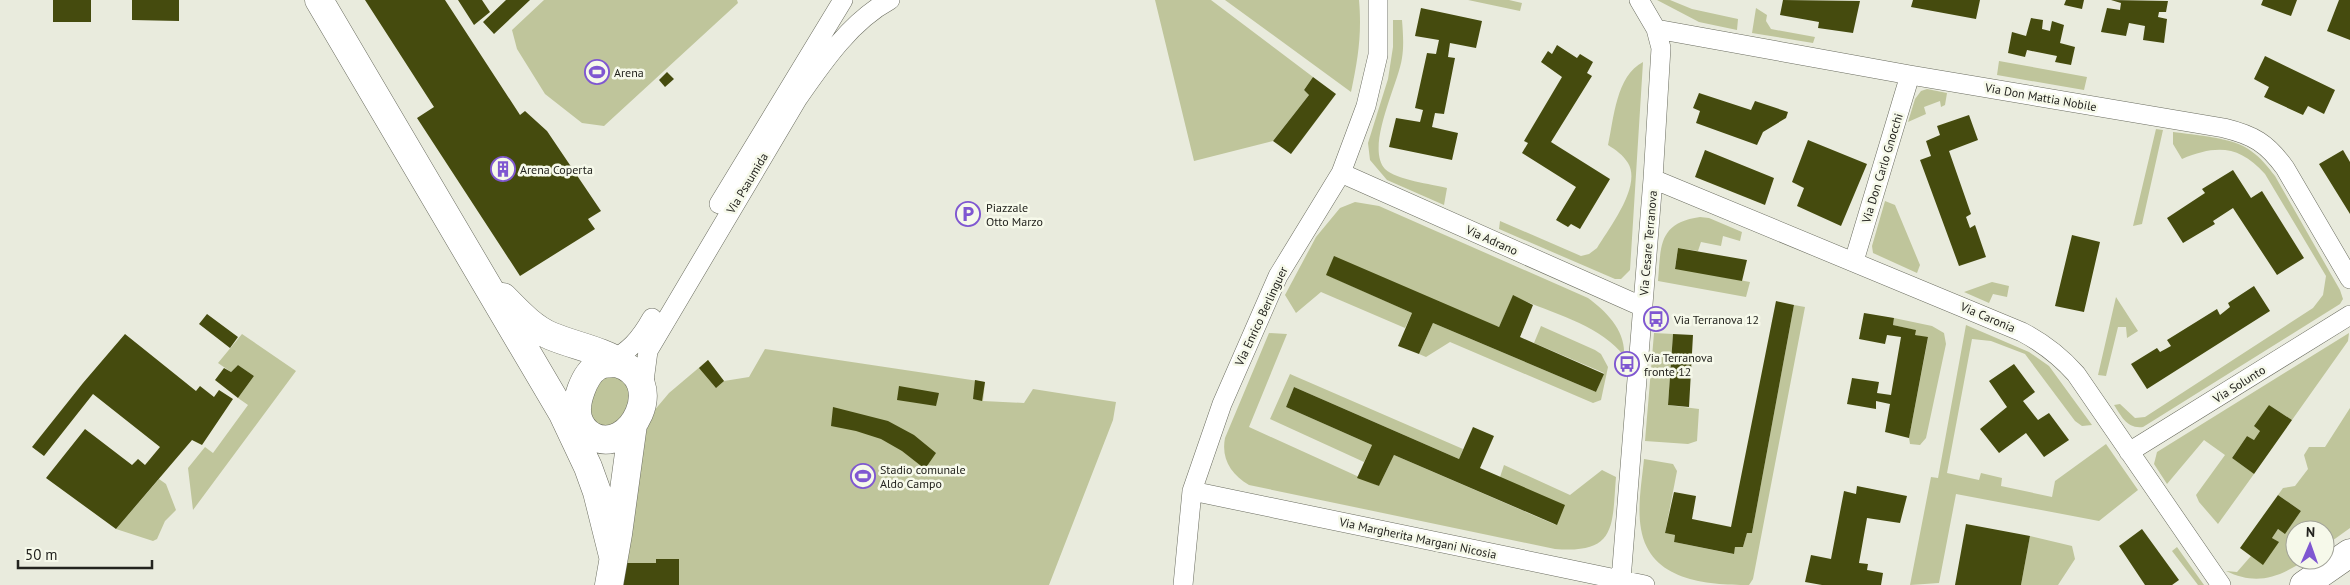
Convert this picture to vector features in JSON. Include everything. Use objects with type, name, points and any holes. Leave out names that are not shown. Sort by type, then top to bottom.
[{"type":"main road","points":[[319,0],[482,276],[575,424],[597,492],[613,556]]},
{"type":"main road","points":[[482,276],[522,316],[550,336],[616,363],[641,380],[643,399],[633,424],[609,585]]},
{"type":"main road","points":[[575,424],[580,397],[590,373],[598,366],[616,363]]},
{"type":"main road","points":[[575,424],[596,437],[611,439],[624,433],[633,424]]},
{"type":"main road","points":[[2304,585],[2350,553]]},
{"type":"street","name":"Via Psaumida","points":[[616,363],[639,340],[807,57],[843,0]]},
{"type":"street","name":"Via Psaumida","points":[[643,390],[648,351],[798,98],[823,62],[846,37],[872,10],[890,0]]},
{"type":"street","name":"Via Enrico Berlinguer","points":[[1183,585],[1192,491],[1222,404],[1278,276],[1341,174],[1366,106],[1378,56],[1378,0]]},
{"type":"street","name":"Via Cesare Terranova","points":[[1621,580],[1653,179],[1661,48],[1656,29],[1639,0]]},
{"type":"street","name":"Via Don Mattia Nobile","points":[[1656,29],[1910,75],[2224,128],[2246,134],[2274,153],[2350,279]]},
{"type":"street","name":"Via Don Carlo Gnocchi","points":[[1854,261],[1910,75]]},
{"type":"street","name":"Via Adrano","points":[[1341,174],[1643,308]]},
{"type":"street","name":"Via Caronia","points":[[1653,179],[1854,261],[2022,332],[2041,342],[2062,359],[2076,374],[2221,585]]},
{"type":"street","name":"Via Solunto","points":[[2129,452],[2350,315]]},
{"type":"street","name":"Via Margherita Margani Nicosia","points":[[1192,491],[1645,585]]},
{"type":"green space","name":"Arena","points":[[544,0],[737,0],[738,3],[604,126],[582,123],[545,94],[517,49],[512,30]]},
{"type":"green space","points":[[1155,0],[1211,0],[1313,77],[1304,90],[1309,95],[1273,141],[1194,161]]},
{"type":"green space","points":[[1225,0],[1359,0],[1359,46],[1351,92]]},
{"type":"green space","points":[[1468,0],[1509,0],[1522,3],[1520,11]]},
{"type":"green space","points":[[1657,0],[1670,0],[1692,9],[1738,19],[1737,30],[1699,22]]},
{"type":"green space","points":[[1756,8],[1767,15],[1766,21],[1771,29],[1815,37],[1813,43],[1752,33]]},
{"type":"green space","points":[[1393,20],[1402,20],[1403,53],[1384,115],[1379,146],[1380,159],[1385,169],[1390,173],[1414,181],[1447,188],[1444,205],[1387,180],[1370,160],[1368,143],[1388,79],[1393,47]]},
{"type":"green space","points":[[1999,61],[2087,77],[2084,90],[1997,75]]},
{"type":"green space","points":[[1643,62],[1630,270],[1621,279],[1615,279],[1499,229],[1500,221],[1581,256],[1589,254],[1597,248],[1622,207],[1631,183],[1631,172],[1628,163],[1608,145],[1622,87],[1634,68]]},
{"type":"green space","points":[[1927,89],[1947,93],[1945,105],[1941,107],[1940,101],[1924,107],[1926,114],[1908,122],[1915,99],[1921,91]]},
{"type":"green space","points":[[2156,129],[2163,130],[2142,224],[2133,226]]},
{"type":"green space","points":[[2173,132],[2214,137],[2235,143],[2244,146],[2261,160],[2275,176],[2340,290],[2343,299],[2340,304],[2143,427],[2137,427],[2129,424],[2122,418],[2114,405],[2120,404],[2135,418],[2145,417],[2313,308],[2323,295],[2326,276],[2265,174],[2255,164],[2246,157],[2226,150],[2206,151],[2182,159],[2173,144]]},
{"type":"green space","points":[[1885,201],[1895,205],[1920,265],[1917,273],[1873,253],[1872,246]]},
{"type":"green space","points":[[1355,202],[1379,206],[1588,298],[1602,309],[1614,323],[1622,338],[1624,356],[1614,345],[1588,327],[1513,296],[1499,327],[1327,275],[1412,313],[1405,328],[1321,292],[1296,313],[1285,295],[1316,237],[1340,208]]},
{"type":"green space","points":[[1700,217],[1709,218],[1742,232],[1740,241],[1723,236],[1721,246],[1701,242],[1698,251],[1678,248],[1675,268],[1750,282],[1746,297],[1658,281],[1664,238],[1676,225],[1686,220]]},
{"type":"green space","points":[[1992,282],[2009,286],[2007,297],[1993,294],[1989,303],[1964,292]]},
{"type":"green space","points":[[2116,297],[2138,331],[2127,338],[2126,327],[2118,327],[2106,376],[2098,375]]},
{"type":"green space","points":[[1794,305],[1805,307],[1753,579],[1749,585],[1715,584],[1698,581],[1668,570],[1656,560],[1646,546],[1641,529],[1639,511],[1644,459],[1673,464],[1677,471],[1665,533],[1675,535],[1674,542],[1733,554],[1735,547],[1743,547],[1747,533],[1752,533]]},
{"type":"green space","points":[[1894,318],[1932,326],[1944,333],[1946,344],[1926,438],[1920,445],[1910,444],[1909,438],[1928,338],[1915,335],[1915,330],[1893,325]]},
{"type":"green space","points":[[1433,323],[1596,392],[1604,373],[1534,343],[1541,326],[1595,350],[1601,354],[1608,367],[1601,400],[1593,403],[1450,342],[1426,357],[1419,354]]},
{"type":"green space","points":[[1966,325],[2029,352],[2049,366],[2092,425],[2082,426],[2075,421],[2025,354],[1991,341],[1972,339],[1947,473],[1979,480],[1981,473],[2002,478],[2001,486],[2052,497],[2055,481],[2106,444],[2138,490],[2099,521],[1956,494],[1939,583],[1910,585],[1931,477],[1938,478]]},
{"type":"green space","points":[[1269,333],[1287,334],[1249,427],[1379,486],[1394,455],[1556,525],[1500,477],[1504,465],[1570,495],[1602,470],[1616,477],[1611,523],[1607,533],[1600,541],[1590,547],[1555,549],[1249,485],[1232,471],[1226,459],[1225,438]]},
{"type":"green space","points":[[1654,333],[1673,334],[1668,405],[1699,409],[1697,441],[1688,444],[1645,441]]},
{"type":"green space","points":[[2349,333],[2348,341],[2292,420],[2269,405],[2260,431],[2254,440],[2247,436],[2232,458],[2254,474],[2218,524],[2199,502],[2196,495],[2225,455],[2204,440],[2167,484],[2154,464],[2157,452]]},
{"type":"green space","points":[[242,334],[296,371],[193,510],[188,468],[205,447],[213,453],[248,405],[238,398],[254,376],[238,365],[231,372],[218,363]]},
{"type":"green space","name":"Stadio comunale Aldo Campo","points":[[765,349],[985,382],[983,401],[1024,403],[1033,389],[1116,402],[1113,420],[1049,585],[619,585],[639,438],[653,412],[669,393],[708,360],[724,381],[749,377]]},
{"type":"green space","points":[[608,373],[629,380],[629,406],[616,428],[593,427],[589,403],[590,397],[595,386]]},
{"type":"green space","points":[[1290,374],[1463,449],[1459,459],[1294,387],[1286,407],[1372,445],[1364,462],[1270,419]]},
{"type":"green space","points":[[2350,408],[2350,528],[2335,539],[2335,520],[2294,520],[2301,511],[2278,495],[2283,488],[2295,486],[2308,469],[2304,455],[2309,447],[2325,447]]},
{"type":"green space","points":[[159,479],[166,484],[176,510],[165,521],[157,539],[153,541],[116,529]]},
{"type":"green space","points":[[2278,529],[2285,533],[2285,570],[2289,570],[2275,576],[2256,579],[2226,571],[2237,572],[2251,556],[2263,564],[2278,542],[2272,538]]},
{"type":"green space","points":[[2030,536],[2072,546],[2075,559],[2058,585],[2021,585]]},
{"type":"green space","points":[[2177,547],[2204,585],[2198,585],[2172,551]]},
{"type":"building","points":[[53,0],[91,0],[91,22],[53,22]]},
{"type":"building","points":[[132,0],[179,0],[179,21],[132,20]]},
{"type":"building","name":"Arena Coperta","points":[[365,0],[445,0],[520,115],[525,111],[547,131],[601,211],[588,219],[595,229],[520,276],[417,118],[434,107]]},
{"type":"building","points":[[458,0],[482,0],[490,12],[474,25]]},
{"type":"building","points":[[506,0],[530,0],[494,34],[483,22]]},
{"type":"building","points":[[1783,0],[1860,1],[1853,33],[1818,28],[1819,22],[1780,15]]},
{"type":"building","points":[[1913,0],[1980,0],[1976,19],[1911,7]]},
{"type":"building","points":[[2066,0],[2084,0],[2082,9],[2064,5]]},
{"type":"building","points":[[2111,0],[2168,1],[2166,12],[2159,12],[2158,17],[2167,19],[2164,43],[2143,40],[2145,26],[2129,23],[2126,36],[2101,32],[2107,8],[2120,10],[2121,3]]},
{"type":"building","points":[[2263,0],[2297,0],[2291,16],[2261,5]]},
{"type":"building","points":[[2339,0],[2350,0],[2350,40],[2327,31]]},
{"type":"building","points":[[1421,8],[1482,21],[1476,48],[1450,43],[1448,57],[1455,58],[1444,114],[1435,113],[1432,127],[1458,133],[1452,160],[1389,147],[1396,118],[1420,122],[1423,110],[1415,108],[1427,53],[1436,54],[1439,40],[1415,36]]},
{"type":"building","points":[[2031,18],[2043,20],[2042,29],[2050,31],[2052,21],[2064,25],[2060,43],[2075,47],[2071,65],[2055,62],[2057,56],[2027,50],[2025,57],[2008,53],[2012,32],[2026,36]]},
{"type":"building","points":[[1557,45],[1577,58],[1580,54],[1593,62],[1587,73],[1592,76],[1551,142],[1610,179],[1580,229],[1571,224],[1568,227],[1556,220],[1576,187],[1522,153],[1528,143],[1524,141],[1562,77],[1541,62],[1548,51],[1552,54]]},
{"type":"building","points":[[2265,56],[2335,90],[2324,114],[2308,106],[2303,115],[2264,97],[2269,87],[2254,79]]},
{"type":"building","points":[[667,72],[674,79],[665,87],[659,80]]},
{"type":"building","points":[[1313,77],[1336,94],[1291,154],[1273,141],[1309,95],[1304,90]]},
{"type":"building","points":[[1699,93],[1751,110],[1755,101],[1788,112],[1786,118],[1763,132],[1757,145],[1696,123],[1700,111],[1693,108]]},
{"type":"building","points":[[1969,115],[1978,140],[1949,151],[1971,214],[1966,217],[1970,228],[1975,225],[1986,257],[1959,266],[1920,160],[1931,156],[1926,141],[1940,135],[1937,126]]},
{"type":"building","points":[[1808,140],[1867,164],[1841,226],[1797,206],[1804,188],[1792,182]]},
{"type":"building","points":[[1705,150],[1774,178],[1765,205],[1695,177]]},
{"type":"building","points":[[2343,150],[2350,162],[2350,214],[2319,164]]},
{"type":"building","points":[[2233,170],[2251,198],[2262,191],[2304,258],[2277,275],[2233,208],[2213,221],[2215,224],[2183,243],[2167,218],[2205,193],[2202,189]]},
{"type":"building","points":[[2072,235],[2100,242],[2084,312],[2055,306]]},
{"type":"building","points":[[1678,248],[1747,260],[1742,281],[1675,269]]},
{"type":"building","points":[[1334,256],[1499,327],[1513,295],[1533,305],[1520,337],[1604,374],[1596,392],[1433,323],[1419,354],[1398,346],[1412,313],[1326,275]]},
{"type":"building","points":[[2254,286],[2270,311],[2147,389],[2131,364],[2157,348],[2160,352],[2171,346],[2167,340],[2217,309],[2220,315],[2230,307],[2228,303]]},
{"type":"building","points":[[1776,301],[1794,305],[1752,533],[1747,533],[1743,547],[1735,547],[1734,554],[1674,542],[1675,535],[1665,533],[1674,492],[1696,496],[1692,519],[1731,527]]},
{"type":"building","points":[[1864,313],[1894,318],[1893,325],[1916,330],[1915,335],[1928,337],[1909,438],[1885,432],[1890,404],[1876,401],[1876,409],[1847,404],[1852,378],[1879,382],[1877,393],[1891,395],[1901,337],[1887,335],[1885,344],[1859,339]]},
{"type":"building","points":[[207,314],[238,337],[230,348],[199,324]]},
{"type":"building","points":[[125,334],[196,391],[200,386],[214,397],[219,390],[233,399],[202,445],[192,440],[116,529],[46,478],[85,429],[132,465],[138,459],[145,465],[160,447],[93,394],[44,456],[32,447]]},
{"type":"building","points":[[1673,334],[1693,335],[1689,407],[1668,405]]},
{"type":"building","points":[[708,360],[724,381],[716,388],[699,368]]},
{"type":"building","points":[[2014,364],[2035,392],[2023,401],[2038,420],[2049,413],[2069,440],[2044,457],[2026,433],[1999,453],[1980,429],[2007,407],[1989,381]]},
{"type":"building","points":[[238,365],[254,376],[238,398],[215,380],[224,368],[231,372]]},
{"type":"building","points":[[975,380],[985,382],[982,401],[973,399]]},
{"type":"building","points":[[899,386],[939,393],[936,406],[897,400]]},
{"type":"building","points":[[1294,387],[1459,459],[1473,427],[1494,436],[1480,468],[1565,505],[1557,525],[1394,455],[1379,486],[1357,478],[1372,445],[1286,407]]},
{"type":"building","points":[[2269,405],[2292,420],[2254,474],[2232,458],[2247,436],[2254,440],[2260,431],[2254,426]]},
{"type":"building","points":[[833,407],[888,421],[914,435],[936,453],[925,469],[902,451],[881,439],[831,426]]},
{"type":"building","points":[[1857,486],[1907,496],[1900,523],[1867,518],[1859,563],[1868,564],[1867,570],[1883,573],[1881,585],[1822,585],[1805,582],[1811,555],[1831,559],[1844,491],[1856,494]]},
{"type":"building","points":[[2278,495],[2301,511],[2295,520],[2285,520],[2285,534],[2278,529],[2272,538],[2279,542],[2263,565],[2240,548]]},
{"type":"building","points":[[1966,524],[2030,536],[2021,585],[1955,585]]},
{"type":"building","points":[[2142,529],[2179,580],[2172,585],[2145,585],[2119,546]]},
{"type":"building","points":[[656,559],[679,559],[679,585],[622,585],[622,563],[656,563]]},
{"type":"place","name":"Arena","points":[[597,72]]},
{"type":"place","name":"Arena Coperta","points":[[503,169]]},
{"type":"place","name":"Piazzale Otto Marzo","points":[[968,214]]},
{"type":"place","name":"Via Terranova 12","points":[[1656,319]]},
{"type":"place","name":"Via Terranova fronte 12","points":[[1627,364]]},
{"type":"place","name":"Stadio comunale Aldo Campo","points":[[863,476]]}]
